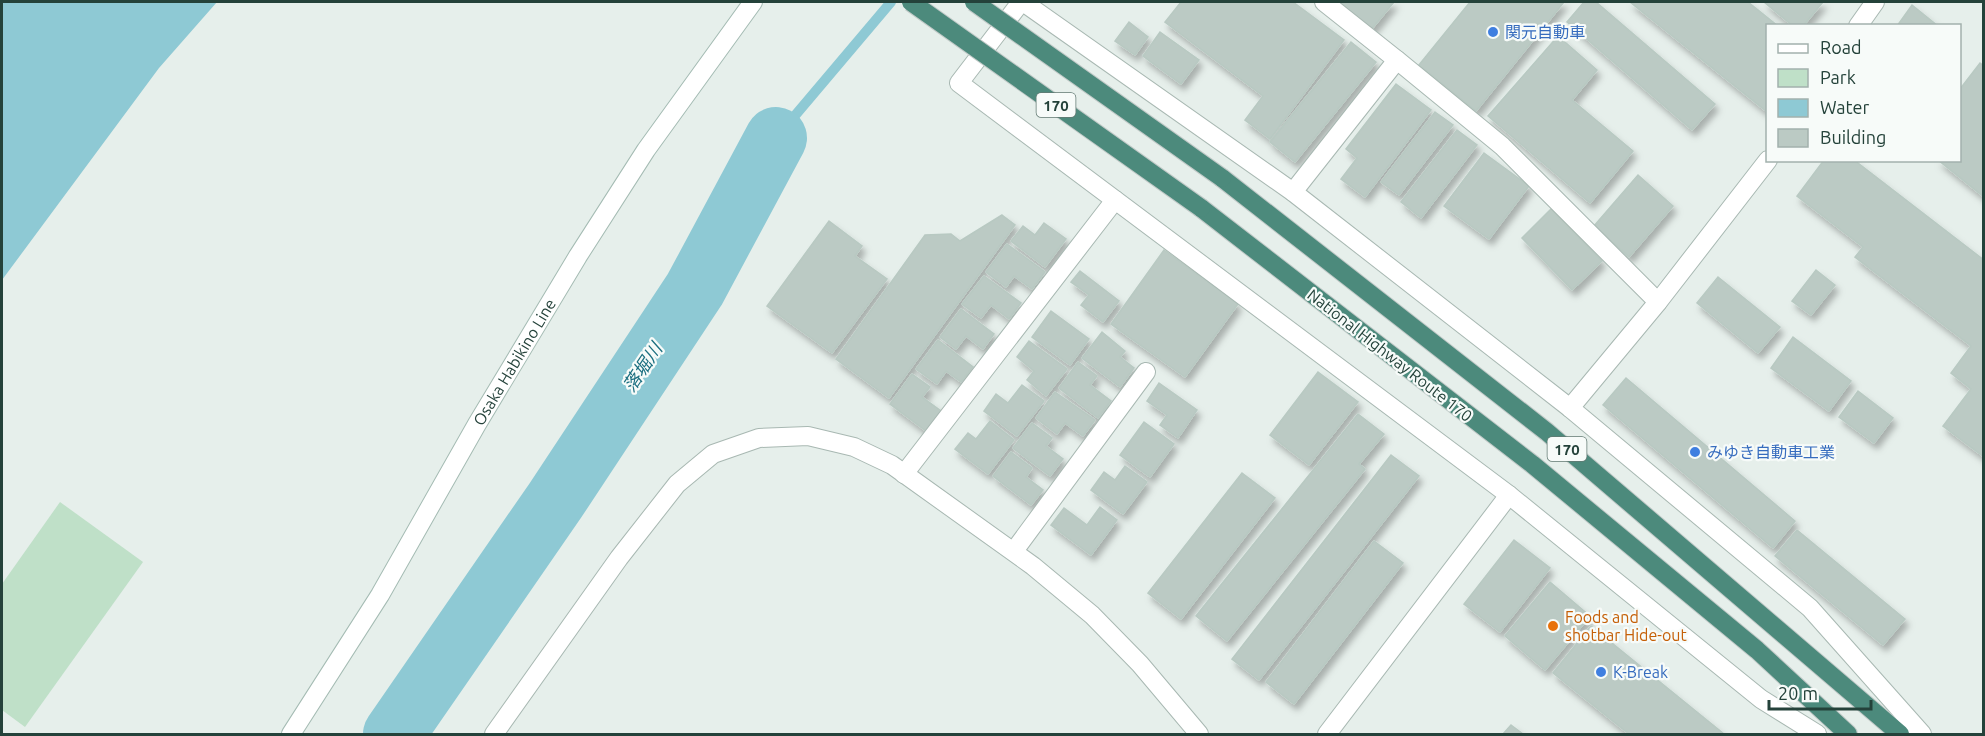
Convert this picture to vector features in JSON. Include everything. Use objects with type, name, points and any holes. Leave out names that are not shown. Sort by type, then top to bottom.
[{"type":"highway","name":"National Highway Route 170","points":[[911,2],[1201,208],[1532,464],[1757,650],[1848,735]]},
{"type":"highway","name":"170","points":[[974,2],[1222,178],[1547,432],[1900,735]]},
{"type":"street","name":"Osaka Habikino Line","points":[[291,735],[380,595],[477,424],[578,256],[646,150],[753,2]]},
{"type":"street","points":[[1817,735],[1761,699],[1509,495],[959,83],[1022,2],[1293,192],[1570,408],[1810,608],[1922,735]]},
{"type":"street","points":[[1324,2],[1502,146],[1658,302]]},
{"type":"street","points":[[1859,24],[1875,2]]},
{"type":"street","points":[[1293,192],[1397,60]]},
{"type":"street","points":[[1570,408],[1658,302],[1766,161]]},
{"type":"street","points":[[904,474],[1115,200]]},
{"type":"street","points":[[1014,551],[1146,372]]},
{"type":"street","points":[[494,735],[626,549],[677,484],[713,454],[759,438],[808,436],[854,447],[892,465],[1034,566],[1092,615],[1140,664],[1198,735]]},
{"type":"street","points":[[1327,735],[1509,495]]},
{"type":"green space","points":[[60,502],[143,562],[25,727],[2,710],[2,584]]},
{"type":"water","points":[[2,2],[217,2],[159,68],[2,280]]},
{"type":"building","points":[[1181,2],[1293,2],[1344,40],[1270,139],[1245,120],[1263,96],[1165,22]]},
{"type":"building","points":[[1336,2],[1394,2],[1371,30]]},
{"type":"building","points":[[1470,2],[1564,2],[1476,111],[1419,65]]},
{"type":"building","points":[[1584,2],[1596,2],[1715,104],[1692,130],[1567,22]]},
{"type":"building","points":[[1630,2],[1748,2],[1776,24],[1766,24],[1766,111]]},
{"type":"building","points":[[1764,2],[1823,2],[1805,24],[1791,24]]},
{"type":"building","points":[[1912,5],[1936,24],[1898,24]]},
{"type":"building","points":[[1129,22],[1148,37],[1135,55],[1115,41]]},
{"type":"building","points":[[1160,32],[1199,60],[1181,84],[1143,56]]},
{"type":"building","points":[[1558,36],[1597,70],[1572,100],[1633,151],[1590,203],[1488,116]]},
{"type":"building","points":[[1351,42],[1376,62],[1295,162],[1270,142]]},
{"type":"building","points":[[1980,63],[1984,66],[1984,197],[1940,162],[1961,162],[1961,88]]},
{"type":"building","points":[[1396,84],[1431,110],[1365,197],[1341,179],[1357,158],[1346,149]]},
{"type":"building","points":[[1435,112],[1453,125],[1399,195],[1381,182]]},
{"type":"building","points":[[1457,130],[1477,145],[1421,218],[1401,202]]},
{"type":"building","points":[[1484,153],[1529,186],[1489,239],[1444,206]]},
{"type":"building","points":[[1822,162],[1857,162],[1984,260],[1984,457],[1943,426],[1971,389],[1951,373],[1971,346],[1855,257],[1863,247],[1797,196]]},
{"type":"building","points":[[1638,175],[1673,206],[1629,257],[1594,226]]},
{"type":"building","points":[[1551,209],[1602,261],[1572,290],[1522,238]]},
{"type":"building","points":[[1002,215],[1015,225],[889,398],[836,359],[925,235],[951,234],[960,241]]},
{"type":"building","points":[[829,221],[862,246],[855,256],[887,279],[832,353],[767,306]]},
{"type":"building","points":[[1044,223],[1066,239],[1045,267],[1011,241],[1023,226],[1035,235]]},
{"type":"building","points":[[1007,244],[1045,272],[1032,289],[1014,276],[1006,287],[986,272]]},
{"type":"building","points":[[1164,250],[1238,304],[1185,377],[1111,324]]},
{"type":"building","points":[[1816,270],[1835,285],[1811,315],[1792,301]]},
{"type":"building","points":[[1080,271],[1119,301],[1103,322],[1081,305],[1089,295],[1071,282]]},
{"type":"building","points":[[984,276],[1021,303],[1009,319],[991,305],[981,318],[962,304]]},
{"type":"building","points":[[1718,277],[1780,327],[1758,353],[1697,303]]},
{"type":"building","points":[[961,309],[994,334],[983,349],[966,336],[956,349],[940,337]]},
{"type":"building","points":[[1051,311],[1089,339],[1070,365],[1032,337]]},
{"type":"building","points":[[1102,332],[1125,351],[1120,357],[1134,368],[1120,387],[1082,358]]},
{"type":"building","points":[[1793,337],[1851,381],[1829,411],[1771,368]]},
{"type":"building","points":[[938,340],[973,367],[961,382],[946,371],[937,384],[916,369]]},
{"type":"building","points":[[1029,341],[1067,369],[1046,396],[1027,380],[1034,371],[1017,357]]},
{"type":"building","points":[[1078,362],[1097,376],[1090,385],[1111,401],[1098,418],[1059,388]]},
{"type":"building","points":[[1318,372],[1358,402],[1309,465],[1270,435]]},
{"type":"building","points":[[912,374],[930,387],[922,397],[941,411],[926,431],[890,404]]},
{"type":"building","points":[[1626,378],[1795,521],[1773,548],[1603,405]]},
{"type":"building","points":[[1159,383],[1197,410],[1178,438],[1160,425],[1167,415],[1147,401]]},
{"type":"building","points":[[1022,385],[1044,401],[1017,436],[984,411],[996,394],[1008,403]]},
{"type":"building","points":[[1858,391],[1893,418],[1874,443],[1839,417]]},
{"type":"building","points":[[1055,392],[1095,420],[1083,436],[1065,423],[1057,434],[1036,418]]},
{"type":"building","points":[[1358,414],[1384,434],[1359,464],[1365,469],[1227,641],[1196,616]]},
{"type":"building","points":[[990,421],[1014,440],[988,474],[955,449],[968,433],[976,439]]},
{"type":"building","points":[[1144,422],[1174,444],[1150,477],[1120,455]]},
{"type":"building","points":[[1032,423],[1052,438],[1046,446],[1063,459],[1050,476],[1013,448]]},
{"type":"building","points":[[1011,452],[1032,468],[1026,477],[1043,490],[1031,505],[993,476]]},
{"type":"building","points":[[1391,455],[1419,476],[1259,680],[1232,659]]},
{"type":"building","points":[[1125,466],[1147,482],[1123,514],[1091,490],[1104,472],[1115,480]]},
{"type":"building","points":[[1242,473],[1275,498],[1181,619],[1148,593]]},
{"type":"building","points":[[1100,507],[1117,520],[1091,555],[1051,525],[1064,508],[1087,525]]},
{"type":"building","points":[[1797,530],[1905,619],[1883,645],[1775,556]]},
{"type":"building","points":[[1514,540],[1550,568],[1500,632],[1464,604]]},
{"type":"building","points":[[1374,541],[1403,563],[1294,704],[1266,682]]},
{"type":"building","points":[[1550,582],[1590,616],[1545,670],[1505,636]]},
{"type":"building","points":[[1591,626],[1724,734],[1629,734],[1553,673]]},
{"type":"building","points":[[1511,725],[1523,734],[1503,734]]},
{"type":"waterway","name":"落堀川","points":[[776,138],[891,2]]},
{"type":"waterway","name":"落堀川","points":[[394,734],[555,501],[695,289],[776,138]]},
{"type":"place","name":"関元自動車","points":[[1493,32]]},
{"type":"place","name":"みゆき自動車工業","points":[[1695,452]]},
{"type":"place","name":"Foods and shotbar Hide-out","points":[[1553,626]]},
{"type":"place","name":"K-Break","points":[[1601,672]]}]
